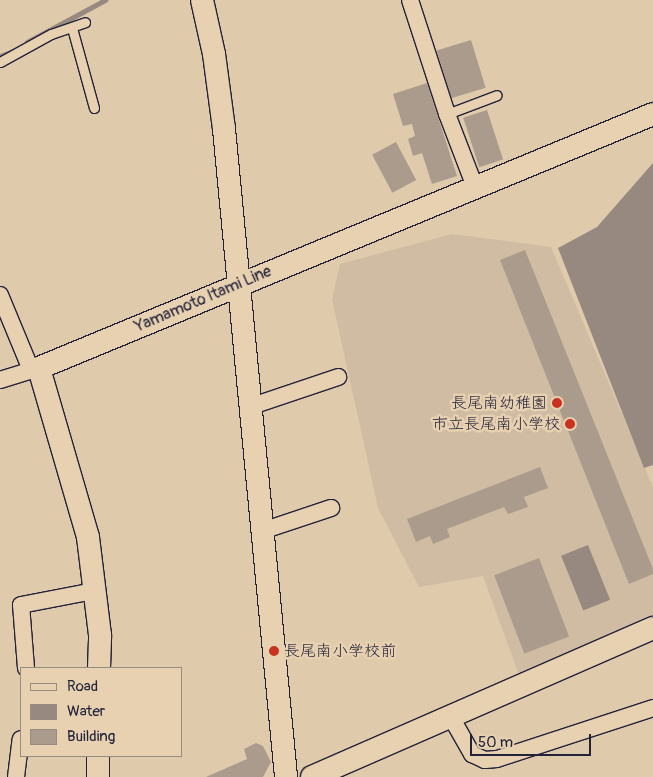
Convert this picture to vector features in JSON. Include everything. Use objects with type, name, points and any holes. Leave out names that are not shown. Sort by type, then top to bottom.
[{"type":"street","points":[[202,0],[222,110],[252,406],[286,777]]},
{"type":"street","points":[[410,0],[447,114],[475,187]]},
{"type":"street","name":"Yamamoto Itami Line","points":[[35,369],[653,114]]},
{"type":"street","points":[[0,295],[35,369],[88,537],[99,667]]},
{"type":"street","points":[[0,380],[35,369]]},
{"type":"street","points":[[252,406],[338,377]]},
{"type":"street","points":[[262,531],[331,508]]},
{"type":"street","points":[[26,667],[21,605],[94,591]]},
{"type":"street","points":[[312,777],[653,628]]},
{"type":"street","points":[[451,717],[472,754],[486,760],[498,759],[653,708]]},
{"type":"street","points":[[16,777],[20,747]]},
{"type":"street","points":[[98,757],[98,777]]},
{"type":"lane","points":[[0,62],[51,34],[85,22]]},
{"type":"lane","points":[[72,28],[94,108]]},
{"type":"lane","points":[[447,114],[497,95]]},
{"type":"shaded area","points":[[452,234],[551,247],[653,487],[653,614],[519,675],[483,576],[419,587],[378,508],[332,299],[340,264]]},
{"type":"water","points":[[653,163],[653,465],[644,468],[558,248],[597,227]]},
{"type":"water","points":[[588,545],[610,600],[583,611],[561,556]]},
{"type":"building","points":[[471,40],[486,88],[451,98],[437,51]]},
{"type":"building","points":[[427,83],[457,176],[432,184],[422,153],[413,156],[408,139],[415,136],[412,124],[403,126],[393,94]]},
{"type":"building","points":[[487,110],[503,159],[479,167],[463,118]]},
{"type":"building","points":[[396,142],[416,180],[392,193],[372,155]]},
{"type":"building","points":[[525,250],[653,569],[653,574],[629,584],[500,260]]},
{"type":"building","points":[[540,467],[548,488],[524,497],[528,507],[508,514],[504,507],[447,529],[450,537],[433,544],[430,536],[416,542],[407,519]]},
{"type":"building","points":[[539,558],[569,636],[524,654],[494,575]]},
{"type":"building","points":[[256,743],[263,746],[271,762],[263,777],[206,777],[247,759],[244,749]]},
{"type":"waterway","points":[[27,42],[105,0]]},
{"type":"waterway","points":[[0,56],[13,51]]},
{"type":"place","name":"長尾南幼稚園","points":[[557,403]]},
{"type":"place","name":"市立長尾南小学校","points":[[570,424]]},
{"type":"place","name":"長尾南小学校前","points":[[274,651]]}]
